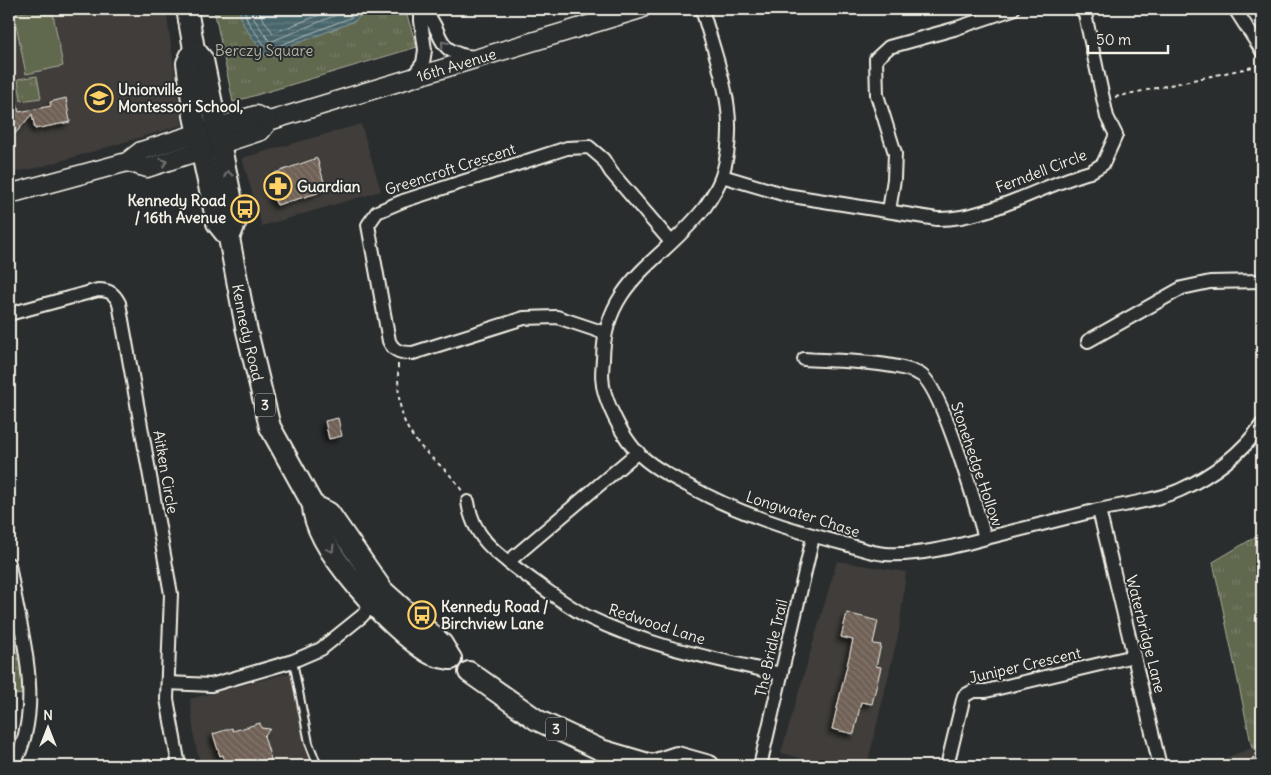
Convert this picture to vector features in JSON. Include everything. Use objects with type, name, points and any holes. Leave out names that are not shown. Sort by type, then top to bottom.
[{"type":"main road","name":"Kennedy Road","points":[[187,9],[194,49],[203,60],[220,134],[236,221],[229,238]]},
{"type":"main road","name":"16th Avenue","points":[[9,194],[127,162],[141,151],[199,141],[220,134],[261,131],[269,121],[642,9]]},
{"type":"main road","name":"Kennedy Road","points":[[194,49],[187,63],[199,141],[217,223],[229,238],[246,327],[270,427],[313,505],[313,519],[339,562],[377,598],[430,654],[451,659],[537,720],[601,750],[654,766],[677,757],[710,766]]},
{"type":"street","name":"Longwater Chase","points":[[702,9],[720,64],[730,113],[730,138],[722,176],[716,192],[695,219],[638,272],[625,288],[605,333],[602,382],[605,395],[627,439],[638,452],[676,479],[736,511],[868,552],[888,554],[938,549],[1178,491],[1216,469],[1250,442],[1262,424]]},
{"type":"street","points":[[889,211],[894,179],[895,153],[877,95],[876,60],[889,47],[954,29],[1013,9]]},
{"type":"street","name":"Ferndell Circle","points":[[722,176],[786,194],[889,211],[955,219],[978,213],[1090,172],[1102,164],[1116,135],[1107,117],[1085,14],[1081,9]]},
{"type":"street","points":[[1234,9],[1262,51]]},
{"type":"street","points":[[422,10],[429,17],[440,41],[451,51],[467,57],[480,58]]},
{"type":"street","points":[[412,78],[423,62],[425,50],[421,21],[422,10]]},
{"type":"street","name":"Greencroft Crescent","points":[[398,351],[392,348],[389,341],[368,231],[368,225],[377,212],[390,206],[567,148],[589,147],[604,159],[611,172],[671,242]]},
{"type":"street","points":[[1088,341],[1182,288],[1210,282],[1262,281]]},
{"type":"street","name":"Aitken Circle","points":[[9,314],[98,290],[108,290],[119,303],[171,594],[167,699],[179,766]]},
{"type":"street","points":[[398,351],[413,353],[524,318],[557,317],[605,333]]},
{"type":"street","name":"Stonehedge Hollow","points":[[804,359],[902,368],[923,376],[940,406],[966,474],[985,538]]},
{"type":"street","points":[[508,562],[638,452]]},
{"type":"street","name":"Redwood Lane","points":[[468,502],[470,520],[481,536],[508,562],[586,616],[623,632],[695,654],[781,674]]},
{"type":"street","name":"Waterbridge Lane","points":[[1099,510],[1160,766]]},
{"type":"street","name":"The Bridle Trail","points":[[760,766],[813,536]]},
{"type":"street","points":[[9,564],[30,698],[25,736],[13,766]]},
{"type":"street","points":[[168,683],[211,685],[293,661],[321,649],[362,616],[377,598]]},
{"type":"street","name":"Juniper Crescent","points":[[947,766],[964,696],[973,691],[986,692],[1134,656]]},
{"type":"lane","points":[[293,661],[310,743],[318,766]]},
{"type":"path","points":[[1103,100],[1262,65]]},
{"type":"path","points":[[398,351],[402,419],[416,443],[458,482],[468,502]]},
{"type":"path","points":[[1262,584],[1259,590],[1257,606],[1262,621]]},
{"type":"path","points":[[1246,766],[1262,749]]},
{"type":"shaded area","name":"Unionville Montessori School,","points":[[9,9],[166,9],[182,125],[37,168],[9,173],[9,72],[13,71],[9,45]]},
{"type":"shaded area","points":[[361,124],[381,191],[262,226],[242,158]]},
{"type":"shaded area","points":[[837,561],[906,572],[899,631],[867,766],[834,766],[781,753]]},
{"type":"shaded area","points":[[293,672],[318,766],[201,766],[195,743],[190,699]]},
{"type":"shaded area","points":[[1262,745],[1262,766],[1204,766],[1252,748]]},
{"type":"green space","points":[[52,9],[63,66],[26,74],[14,14]]},
{"type":"green space","name":"Berczy Square","points":[[214,9],[405,9],[417,47],[233,102]]},
{"type":"green space","points":[[37,76],[41,98],[21,101],[18,79]]},
{"type":"green space","points":[[1262,533],[1262,745],[1252,748],[1213,562]]},
{"type":"green space","points":[[9,581],[32,694],[9,695]]},
{"type":"water","points":[[239,9],[367,9],[355,21],[265,56],[243,24]]},
{"type":"building","points":[[9,83],[11,83],[19,112],[51,106],[50,102],[66,98],[70,122],[35,129],[32,114],[9,141]]},
{"type":"building","points":[[317,158],[326,189],[277,205],[268,186],[278,183],[275,173]]},
{"type":"building","points":[[338,418],[342,436],[329,439],[325,421]]},
{"type":"building","points":[[847,613],[878,621],[873,644],[881,645],[876,666],[881,667],[872,704],[861,702],[854,734],[832,729],[853,640],[841,637]]},
{"type":"building","points":[[260,723],[261,728],[270,729],[264,736],[273,766],[226,766],[223,755],[220,756],[213,734],[232,728],[233,731]]},
{"type":"place","name":"Unionville Montessori School,","points":[[99,98]]},
{"type":"place","name":"Guardian","points":[[278,186]]},
{"type":"place","name":"Kennedy Road / 16th Avenue","points":[[245,209]]},
{"type":"place","name":"Kennedy Road / Birchview Lane","points":[[422,615]]}]
